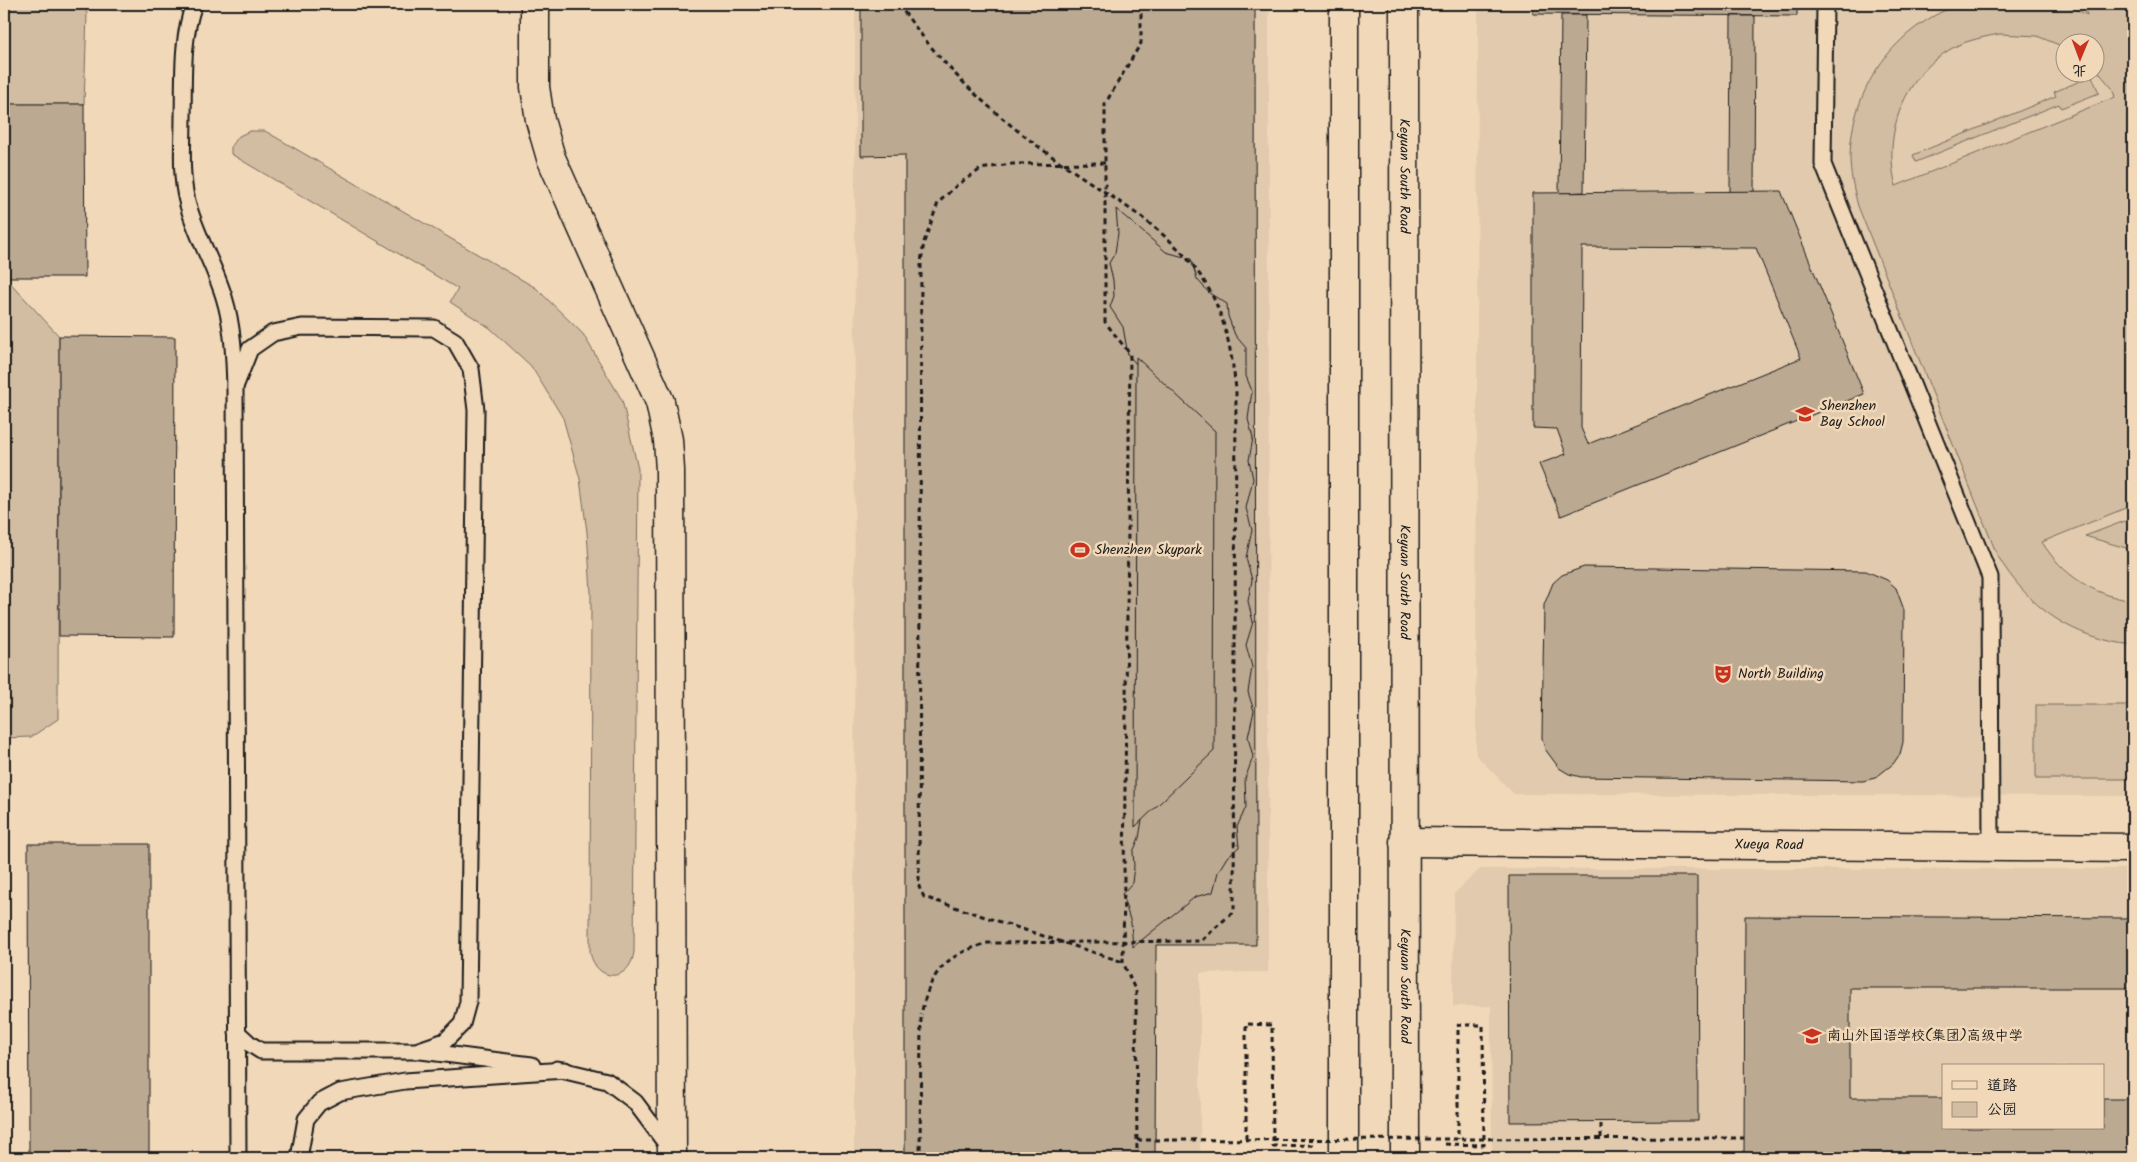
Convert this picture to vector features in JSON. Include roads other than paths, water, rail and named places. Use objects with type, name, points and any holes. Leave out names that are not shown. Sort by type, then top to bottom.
[{"type":"main road","points":[[535,4],[535,87],[540,120],[551,158],[660,402],[668,440],[670,470],[672,1155]]},
{"type":"main road","points":[[1344,4],[1344,1158]]},
{"type":"main road","name":"Keyuan South Road","points":[[1404,4],[1405,1158]]},
{"type":"main road","name":"Xueya Road","points":[[1404,842],[2133,848]]},
{"type":"lane","points":[[194,4],[187,22],[184,48],[182,160],[186,199],[195,230],[224,296],[233,334],[235,387],[238,1158]]},
{"type":"lane","points":[[1825,4],[1823,164],[1990,577],[1990,847]]},
{"type":"lane","points":[[235,387],[250,350],[273,333],[302,327],[434,328],[455,341],[471,369],[476,410],[468,1002],[462,1024],[445,1041],[416,1051]]},
{"type":"lane","points":[[237,1032],[261,1051],[416,1051],[565,1070],[607,1081],[635,1102],[672,1155]]},
{"type":"lane","points":[[299,1158],[306,1119],[319,1103],[340,1092],[405,1081],[565,1070]]},
{"type":"place","name":"Shenzhen Bay School","points":[[1805,414]]},
{"type":"place","name":"Shenzhen Skypark","points":[[1080,550]]},
{"type":"place","name":"North Building","points":[[1723,674]]},
{"type":"place","name":"南山外国语学校(集团)高级中学","points":[[1812,1036]]}]
